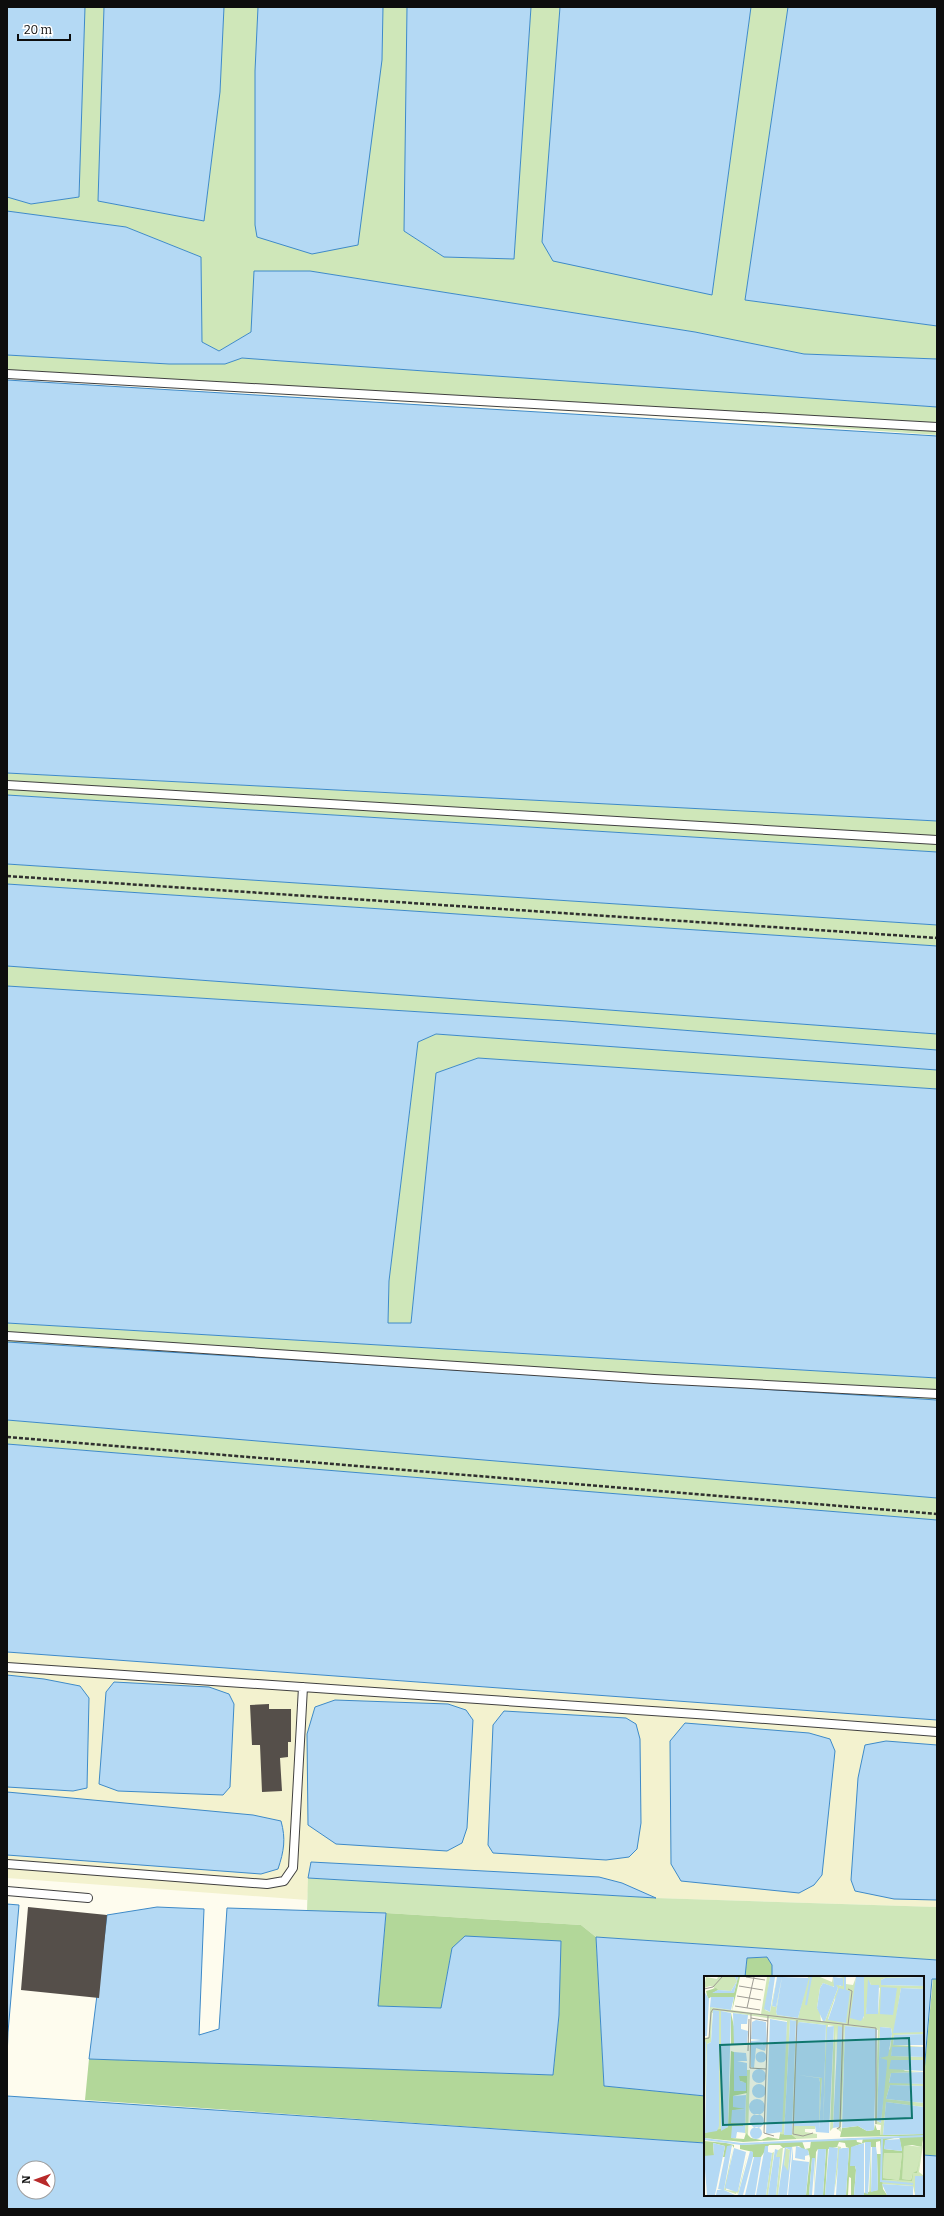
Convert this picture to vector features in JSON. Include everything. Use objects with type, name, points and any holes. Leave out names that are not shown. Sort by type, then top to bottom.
[{"type":"lane","points":[[7,374],[937,427]]},
{"type":"lane","points":[[7,785],[937,840]]},
{"type":"lane","points":[[7,1336],[654,1379],[937,1394]]},
{"type":"lane","points":[[7,1667],[937,1732]]},
{"type":"lane","points":[[7,1864],[267,1884],[284,1881],[293,1868],[303,1688]]},
{"type":"lane","points":[[7,1891],[88,1898]]},
{"type":"path","points":[[7,876],[937,938]]},
{"type":"path","points":[[7,1437],[937,1514]]},
{"type":"green space","points":[[85,7],[104,7],[98,201],[204,221],[220,92],[224,7],[258,7],[255,71],[382,60],[383,7],[407,7],[404,231],[444,257],[514,259],[531,7],[560,7],[542,242],[712,295],[751,7],[788,7],[745,300],[937,326],[937,359],[804,354],[695,332],[310,271],[255,271],[251,332],[219,351],[202,342],[201,257],[126,227],[7,211],[7,197],[31,204],[79,197]]},
{"type":"green space","points":[[7,355],[169,364],[225,364],[242,358],[937,407],[937,435],[7,370]]},
{"type":"green space","points":[[7,773],[937,821],[937,852],[7,795]]},
{"type":"green space","points":[[7,864],[937,925],[937,946],[7,884]]},
{"type":"green space","points":[[7,966],[937,1034],[937,1050],[566,1021],[7,986]]},
{"type":"green space","points":[[436,1034],[937,1070],[937,1089],[478,1058],[436,1073],[411,1323],[388,1324],[389,1281],[418,1042]]},
{"type":"green space","points":[[7,1323],[937,1378],[937,1400],[7,1342]]},
{"type":"green space","points":[[7,1420],[937,1498],[937,1520],[7,1444]]},
{"type":"green space","points":[[7,1652],[937,1720],[937,1907],[656,1898],[622,1883],[599,1877],[311,1862],[307,1900],[7,1878]]},
{"type":"green space","points":[[308,1878],[656,1898],[937,1907],[937,1960],[596,1937],[581,1925],[386,1913],[307,1911]]},
{"type":"green space","points":[[386,1913],[581,1925],[596,1937],[604,2086],[704,2096],[704,2143],[85,2100],[89,2059],[553,2075],[559,2015],[561,1941],[452,1948],[441,2008],[378,2006]]},
{"type":"green space","points":[[767,1957],[772,1965],[772,1976],[745,1976],[747,1958]]},
{"type":"green space","points":[[933,1979],[937,1979],[937,2156],[924,2155],[924,2074]]},
{"type":"water","points":[[7,7],[85,7],[79,197],[31,204],[7,197]]},
{"type":"water","points":[[104,7],[224,7],[220,92],[204,221],[98,201]]},
{"type":"water","points":[[258,7],[383,7],[382,60],[358,245],[312,254],[257,237],[255,225],[255,71]]},
{"type":"water","points":[[407,7],[531,7],[514,259],[444,257],[404,231]]},
{"type":"water","points":[[560,7],[751,7],[712,295],[553,261],[542,242]]},
{"type":"water","points":[[788,7],[937,7],[937,326],[745,300]]},
{"type":"water","points":[[7,211],[126,227],[201,257],[202,342],[219,351],[251,332],[254,271],[310,271],[695,332],[804,354],[937,359],[937,407],[242,358],[225,364],[169,364],[7,355]]},
{"type":"water","points":[[7,380],[937,436],[937,821],[7,773]]},
{"type":"water","points":[[7,795],[937,852],[937,925],[7,864]]},
{"type":"water","points":[[7,884],[937,946],[937,1034],[7,966]]},
{"type":"water","points":[[7,986],[566,1021],[937,1050],[937,1070],[436,1034],[418,1042],[389,1281],[388,1323],[411,1323],[436,1073],[478,1058],[937,1089],[937,1378],[7,1323]]},
{"type":"water","points":[[7,1342],[937,1400],[937,1498],[7,1420]]},
{"type":"water","points":[[7,1444],[937,1520],[937,1720],[7,1652]]},
{"type":"water","points":[[7,1675],[44,1679],[80,1686],[89,1698],[87,1788],[73,1791],[7,1787]]},
{"type":"water","points":[[114,1682],[209,1687],[229,1694],[234,1704],[230,1787],[223,1795],[118,1791],[99,1784],[106,1692]]},
{"type":"water","points":[[335,1700],[448,1704],[466,1710],[473,1720],[467,1828],[462,1843],[447,1851],[336,1844],[308,1825],[307,1734],[315,1707]]},
{"type":"water","points":[[504,1711],[626,1718],[636,1724],[640,1739],[641,1823],[637,1849],[629,1857],[606,1860],[493,1853],[488,1845],[493,1725]]},
{"type":"water","points":[[685,1723],[809,1733],[830,1739],[835,1751],[822,1875],[814,1885],[799,1893],[681,1881],[671,1864],[670,1741]]},
{"type":"water","points":[[886,1741],[937,1745],[937,1900],[894,1899],[855,1891],[851,1880],[858,1778],[865,1745]]},
{"type":"water","points":[[7,1792],[253,1815],[281,1821],[284,1839],[282,1856],[278,1869],[261,1874],[7,1855]]},
{"type":"water","points":[[311,1862],[599,1877],[622,1883],[656,1898],[308,1878]]},
{"type":"water","points":[[7,1904],[19,1905],[7,2060]]},
{"type":"water","points":[[157,1907],[204,1909],[199,2035],[219,2029],[227,1908],[386,1913],[378,2006],[441,2008],[452,1948],[465,1936],[561,1941],[559,2015],[553,2075],[89,2059],[107,1915]]},
{"type":"water","points":[[596,1937],[937,1960],[937,1979],[932,1979],[924,2072],[924,1976],[772,1976],[772,1965],[767,1957],[747,1958],[745,1976],[704,1976],[704,2096],[604,2086]]},
{"type":"water","points":[[7,2096],[704,2143],[704,2196],[924,2196],[924,2155],[937,2156],[937,2209],[7,2209]]},
{"type":"building","points":[[269,1704],[269,1709],[291,1709],[291,1742],[288,1742],[288,1757],[280,1758],[282,1791],[262,1792],[260,1745],[252,1745],[250,1705]]},
{"type":"building","points":[[28,1907],[107,1915],[99,1998],[21,1990]]}]
